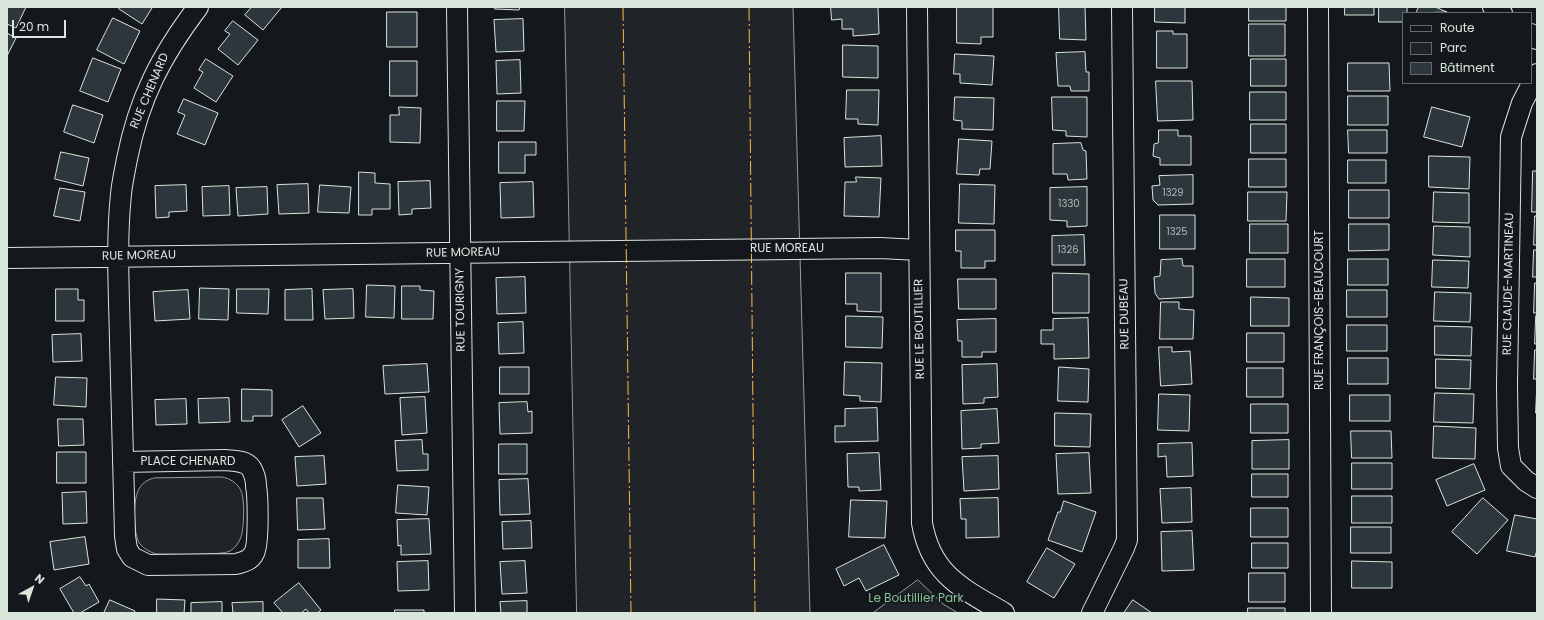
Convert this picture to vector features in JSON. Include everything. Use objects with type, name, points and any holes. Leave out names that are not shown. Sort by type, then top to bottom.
[{"type":"street","name":"RUE CHENARD","points":[[118,256],[121,193],[136,118],[155,73],[166,52],[198,7]]},
{"type":"street","name":"RUE TOURIGNY","points":[[457,7],[465,613]]},
{"type":"street","name":"RUE LE BOUTILLIER","points":[[917,7],[922,523],[930,554],[945,573],[958,586],[1004,613]]},
{"type":"street","name":"RUE DUBEAU","points":[[1092,613],[1127,540],[1122,7]]},
{"type":"street","name":"RUE FRANÇOIS-BEAUCOURT","points":[[1318,7],[1321,613]]},
{"type":"street","name":"RUE CLAUDE-MARTINEAU","points":[[1532,84],[1537,74]]},
{"type":"street","name":"RUE CLAUDE-MARTINEAU","points":[[1532,84],[1522,103],[1511,137],[1507,385],[1508,448],[1511,466],[1526,481],[1537,488]]},
{"type":"street","name":"RUE MOREAU","points":[[7,258],[460,254],[614,250],[873,248],[919,250]]},
{"type":"street","name":"PLACE CHENARD","points":[[118,256],[123,462],[125,536],[127,549],[132,557],[148,565],[229,564],[247,561],[254,554],[257,544],[256,486],[252,472],[247,464],[225,460],[123,462]]},
{"type":"green space","points":[[565,7],[793,7],[810,613],[577,613]]},
{"type":"green space","points":[[154,478],[228,478],[236,483],[240,488],[243,500],[244,514],[242,533],[237,545],[234,548],[225,553],[216,554],[156,554],[147,550],[140,544],[135,526],[135,502],[138,491],[144,483]]},
{"type":"green space","name":"Le Boutillier Park","points":[[918,580],[943,604],[958,613],[873,613]]},
{"type":"building","points":[[7,7],[26,7],[16,28],[7,24]]},
{"type":"building","points":[[120,7],[152,8],[142,24],[119,9]]},
{"type":"building","points":[[252,7],[282,7],[263,30],[245,15]]},
{"type":"building","points":[[495,7],[520,7],[519,10],[495,9]]},
{"type":"building","points":[[831,7],[878,7],[879,34],[853,36],[853,29],[842,29],[842,19],[832,20]]},
{"type":"building","points":[[957,7],[993,7],[993,37],[981,37],[981,44],[957,43]]},
{"type":"building","points":[[1059,7],[1085,7],[1086,40],[1060,39]]},
{"type":"building","points":[[1155,7],[1185,7],[1185,23],[1155,22]]},
{"type":"building","points":[[1249,7],[1286,7],[1286,21],[1249,21]]},
{"type":"building","points":[[1345,7],[1374,7],[1374,15],[1345,15]]},
{"type":"building","points":[[1379,7],[1407,7],[1407,12],[1402,12],[1402,22],[1379,22]]},
{"type":"building","points":[[1419,7],[1435,7],[1447,12],[1416,12]]},
{"type":"building","points":[[387,12],[417,12],[417,47],[387,47]]},
{"type":"building","points":[[113,18],[140,31],[124,64],[97,50]]},
{"type":"building","points":[[523,19],[524,51],[496,52],[494,20]]},
{"type":"building","points":[[233,21],[258,40],[238,65],[218,49],[230,34],[225,31]]},
{"type":"building","points":[[1249,24],[1285,24],[1285,56],[1249,56]]},
{"type":"building","points":[[1157,31],[1173,31],[1173,34],[1187,34],[1187,68],[1157,68]]},
{"type":"building","points":[[7,33],[16,38],[7,56]]},
{"type":"building","points":[[843,45],[878,46],[878,78],[843,77]]},
{"type":"building","points":[[1085,52],[1086,72],[1089,72],[1089,91],[1071,91],[1070,86],[1058,86],[1056,53]]},
{"type":"building","points":[[955,54],[994,56],[992,85],[960,83],[960,74],[954,74]]},
{"type":"building","points":[[93,58],[121,69],[108,102],[80,91]]},
{"type":"building","points":[[206,59],[233,76],[216,102],[194,88],[203,72],[199,70]]},
{"type":"building","points":[[1251,59],[1286,59],[1286,86],[1251,86]]},
{"type":"building","points":[[520,60],[521,93],[497,94],[496,61]]},
{"type":"building","points":[[390,61],[417,61],[417,96],[390,96]]},
{"type":"building","points":[[1348,63],[1389,63],[1390,91],[1348,91]]},
{"type":"building","points":[[1156,81],[1192,81],[1193,120],[1158,121]]},
{"type":"building","points":[[847,90],[879,90],[878,125],[858,124],[858,119],[846,119]]},
{"type":"building","points":[[1250,92],[1286,92],[1286,120],[1250,120]]},
{"type":"building","points":[[1348,96],[1388,96],[1388,125],[1348,125]]},
{"type":"building","points":[[955,97],[994,98],[993,130],[962,129],[962,121],[954,120]]},
{"type":"building","points":[[1052,97],[1087,97],[1087,137],[1066,136],[1066,131],[1053,130]]},
{"type":"building","points":[[184,99],[218,113],[205,145],[177,134],[185,115],[178,112]]},
{"type":"building","points":[[497,101],[525,101],[524,131],[497,131]]},
{"type":"building","points":[[73,105],[103,115],[94,143],[64,132]]},
{"type":"building","points":[[399,107],[421,108],[420,143],[390,142],[390,115],[399,115]]},
{"type":"building","points":[[1432,107],[1470,117],[1462,147],[1424,137]]},
{"type":"building","points":[[1251,124],[1286,124],[1286,153],[1251,153]]},
{"type":"building","points":[[1159,130],[1178,130],[1178,136],[1191,136],[1191,165],[1160,165],[1160,158],[1153,156],[1154,144],[1158,143]]},
{"type":"building","points":[[1348,130],[1387,130],[1387,153],[1349,153]]},
{"type":"building","points":[[881,136],[882,166],[845,167],[844,138]]},
{"type":"building","points":[[959,139],[992,141],[990,169],[980,169],[979,175],[957,174]]},
{"type":"building","points":[[499,142],[536,142],[536,155],[525,155],[525,173],[499,173]]},
{"type":"building","points":[[1081,143],[1083,150],[1086,151],[1087,179],[1068,180],[1067,174],[1053,174],[1053,144]]},
{"type":"building","points":[[61,152],[89,158],[83,186],[55,179]]},
{"type":"building","points":[[1429,156],[1470,157],[1469,189],[1429,187]]},
{"type":"building","points":[[1249,159],[1286,159],[1286,187],[1249,187]]},
{"type":"building","points":[[1348,160],[1386,160],[1386,183],[1348,183]]},
{"type":"building","points":[[1533,171],[1537,171],[1537,212],[1532,212]]},
{"type":"building","points":[[359,172],[375,173],[375,183],[390,184],[390,209],[372,209],[372,215],[359,215]]},
{"type":"building","points":[[1193,175],[1193,204],[1158,205],[1153,200],[1152,186],[1160,185],[1159,176]]},
{"type":"building","points":[[856,177],[881,178],[879,217],[844,216],[845,182],[856,182]]},
{"type":"building","points":[[430,181],[431,208],[412,209],[412,214],[399,215],[398,182]]},
{"type":"building","points":[[533,182],[534,217],[501,218],[500,183]]},
{"type":"building","points":[[308,184],[309,213],[279,214],[277,185]]},
{"type":"building","points":[[960,184],[995,185],[994,224],[959,223]]},
{"type":"building","points":[[186,185],[187,211],[169,212],[169,217],[156,218],[155,186]]},
{"type":"building","points":[[320,185],[351,187],[349,213],[318,212]]},
{"type":"building","points":[[229,186],[230,215],[203,216],[202,187]]},
{"type":"building","points":[[267,187],[268,214],[238,216],[236,188]]},
{"type":"building","points":[[1087,187],[1087,226],[1067,227],[1067,221],[1050,220],[1050,188]]},
{"type":"building","points":[[60,188],[85,192],[80,221],[54,216]]},
{"type":"building","points":[[1349,190],[1389,190],[1389,218],[1349,218]]},
{"type":"building","points":[[1248,192],[1287,192],[1286,221],[1248,221]]},
{"type":"building","points":[[1434,192],[1469,193],[1469,223],[1433,222]]},
{"type":"building","points":[[1160,215],[1195,215],[1195,249],[1160,249]]},
{"type":"building","points":[[1535,216],[1537,216],[1537,245],[1534,245]]},
{"type":"building","points":[[1250,224],[1288,224],[1288,253],[1250,253]]},
{"type":"building","points":[[1349,224],[1389,224],[1389,250],[1349,251]]},
{"type":"building","points":[[1434,226],[1470,227],[1470,257],[1433,255]]},
{"type":"building","points":[[956,230],[995,230],[995,261],[985,261],[985,268],[961,268],[961,251],[956,251]]},
{"type":"building","points":[[1084,235],[1085,265],[1052,265],[1052,236]]},
{"type":"building","points":[[1534,250],[1537,250],[1537,277],[1533,277]]},
{"type":"building","points":[[1182,259],[1183,266],[1193,266],[1193,297],[1159,299],[1155,293],[1154,277],[1160,276],[1161,260]]},
{"type":"building","points":[[1247,259],[1285,259],[1285,287],[1247,287]]},
{"type":"building","points":[[1348,259],[1388,259],[1388,285],[1348,285]]},
{"type":"building","points":[[1433,260],[1469,261],[1468,288],[1432,287]]},
{"type":"building","points":[[846,273],[881,273],[881,312],[857,311],[857,304],[846,304]]},
{"type":"building","points":[[1053,273],[1089,274],[1089,313],[1053,313]]},
{"type":"building","points":[[525,277],[526,313],[497,314],[496,278]]},
{"type":"building","points":[[958,279],[996,279],[996,309],[959,309]]},
{"type":"building","points":[[1535,283],[1537,283],[1537,313],[1534,313]]},
{"type":"building","points":[[367,285],[395,286],[394,318],[366,317]]},
{"type":"building","points":[[402,286],[420,286],[420,290],[434,291],[433,319],[402,319]]},
{"type":"building","points":[[200,288],[229,289],[228,320],[199,319]]},
{"type":"building","points":[[56,289],[78,289],[78,300],[84,300],[84,321],[56,321]]},
{"type":"building","points":[[237,289],[269,289],[268,314],[237,313]]},
{"type":"building","points":[[312,289],[313,320],[285,320],[285,290]]},
{"type":"building","points":[[353,289],[354,318],[325,319],[323,290]]},
{"type":"building","points":[[188,290],[190,319],[155,321],[153,292]]},
{"type":"building","points":[[1347,290],[1387,290],[1387,317],[1347,317]]},
{"type":"building","points":[[1435,292],[1471,293],[1470,322],[1434,321]]},
{"type":"building","points":[[1251,297],[1289,298],[1289,326],[1251,326]]},
{"type":"building","points":[[1161,302],[1179,302],[1179,309],[1194,310],[1193,339],[1160,339]]},
{"type":"building","points":[[846,316],[883,317],[882,348],[846,347]]},
{"type":"building","points":[[1536,316],[1537,344],[1535,344]]},
{"type":"building","points":[[1088,318],[1089,358],[1054,359],[1054,344],[1041,344],[1041,330],[1053,330],[1053,319]]},
{"type":"building","points":[[996,319],[996,352],[982,352],[982,357],[962,357],[962,341],[958,341],[957,320]]},
{"type":"building","points":[[523,322],[524,353],[499,354],[498,323]]},
{"type":"building","points":[[1347,325],[1387,325],[1387,351],[1347,351]]},
{"type":"building","points":[[1435,326],[1472,327],[1471,356],[1435,355]]},
{"type":"building","points":[[1247,333],[1284,333],[1284,362],[1247,362]]},
{"type":"building","points":[[81,334],[82,361],[53,362],[52,335]]},
{"type":"building","points":[[1159,347],[1172,347],[1172,352],[1190,351],[1192,384],[1161,386]]},
{"type":"building","points":[[1535,350],[1537,350],[1537,379],[1534,379]]},
{"type":"building","points":[[1348,358],[1388,358],[1388,384],[1348,384]]},
{"type":"building","points":[[1436,359],[1471,360],[1470,389],[1436,388]]},
{"type":"building","points":[[845,362],[882,363],[881,402],[860,401],[860,396],[844,395]]},
{"type":"building","points":[[427,364],[429,392],[385,394],[383,366]]},
{"type":"building","points":[[997,364],[998,397],[984,398],[984,403],[963,404],[962,365]]},
{"type":"building","points":[[500,367],[529,367],[529,394],[500,394]]},
{"type":"building","points":[[1059,367],[1089,369],[1088,402],[1058,401]]},
{"type":"building","points":[[1247,368],[1283,368],[1283,397],[1247,397]]},
{"type":"building","points":[[56,377],[87,378],[86,407],[54,405]]},
{"type":"building","points":[[1537,383],[1537,413],[1536,413]]},
{"type":"building","points":[[242,389],[272,390],[272,416],[253,416],[253,421],[242,421]]},
{"type":"building","points":[[1435,393],[1474,394],[1473,423],[1434,422]]},
{"type":"building","points":[[1159,394],[1190,395],[1189,431],[1158,430]]},
{"type":"building","points":[[1350,395],[1390,395],[1390,421],[1350,421]]},
{"type":"building","points":[[425,397],[427,433],[402,435],[400,398]]},
{"type":"building","points":[[229,398],[230,422],[199,423],[198,399]]},
{"type":"building","points":[[186,399],[187,424],[156,425],[155,400]]},
{"type":"building","points":[[527,402],[528,412],[532,411],[532,433],[500,434],[499,403]]},
{"type":"building","points":[[1251,404],[1288,404],[1288,433],[1251,433]]},
{"type":"building","points":[[303,406],[321,433],[299,447],[282,420]]},
{"type":"building","points":[[877,408],[878,441],[835,442],[835,426],[845,426],[845,409]]},
{"type":"building","points":[[997,409],[999,443],[981,444],[981,448],[962,449],[961,411]]},
{"type":"building","points":[[1055,413],[1091,414],[1090,447],[1055,446]]},
{"type":"building","points":[[58,419],[83,419],[84,445],[59,446]]},
{"type":"building","points":[[1434,426],[1476,428],[1475,459],[1433,458]]},
{"type":"building","points":[[1351,431],[1391,431],[1392,458],[1352,458]]},
{"type":"building","points":[[422,440],[423,454],[428,454],[428,470],[397,471],[395,441]]},
{"type":"building","points":[[1289,440],[1289,469],[1252,469],[1252,441]]},
{"type":"building","points":[[1192,443],[1193,476],[1167,477],[1166,456],[1158,457],[1158,444]]},
{"type":"building","points":[[499,444],[527,444],[527,474],[499,474]]},
{"type":"building","points":[[57,452],[86,452],[86,483],[57,483]]},
{"type":"building","points":[[879,453],[881,490],[859,491],[859,487],[848,487],[847,454]]},
{"type":"building","points":[[1089,453],[1091,493],[1058,494],[1056,454]]},
{"type":"building","points":[[324,456],[326,484],[297,486],[295,457]]},
{"type":"building","points":[[998,456],[999,489],[964,491],[962,457]]},
{"type":"building","points":[[1352,463],[1392,463],[1392,489],[1352,489]]},
{"type":"building","points":[[1474,464],[1485,490],[1447,506],[1436,480]]},
{"type":"building","points":[[1252,474],[1288,474],[1288,497],[1252,497]]},
{"type":"building","points":[[528,479],[530,514],[500,515],[499,480]]},
{"type":"building","points":[[398,485],[429,487],[427,515],[396,513]]},
{"type":"building","points":[[1191,488],[1192,522],[1162,523],[1160,489]]},
{"type":"building","points":[[86,492],[87,523],[63,524],[62,493]]},
{"type":"building","points":[[1352,496],[1392,496],[1392,523],[1352,523]]},
{"type":"building","points":[[297,498],[323,498],[325,529],[298,530]]},
{"type":"building","points":[[998,498],[999,537],[966,538],[966,519],[961,519],[960,499]]},
{"type":"building","points":[[1483,498],[1508,520],[1477,554],[1452,532]]},
{"type":"building","points":[[851,500],[887,501],[885,538],[849,537]]},
{"type":"building","points":[[1064,501],[1096,512],[1082,552],[1048,540],[1058,512],[1060,512]]},
{"type":"building","points":[[1251,508],[1288,508],[1288,537],[1251,537]]},
{"type":"building","points":[[1515,515],[1537,519],[1537,550],[1535,557],[1507,551]]},
{"type":"building","points":[[429,519],[431,554],[401,555],[401,545],[398,546],[397,520]]},
{"type":"building","points":[[531,521],[532,548],[503,549],[502,522]]},
{"type":"building","points":[[1351,527],[1391,527],[1391,553],[1351,553]]},
{"type":"building","points":[[1192,531],[1194,570],[1162,571],[1161,532]]},
{"type":"building","points":[[85,537],[89,564],[54,570],[50,542]]},
{"type":"building","points":[[329,539],[330,568],[298,568],[298,540]]},
{"type":"building","points":[[1252,543],[1288,543],[1288,568],[1252,568]]},
{"type":"building","points":[[884,545],[899,575],[866,591],[859,578],[844,586],[836,569]]},
{"type":"building","points":[[1047,548],[1075,564],[1054,598],[1027,582]]},
{"type":"building","points":[[428,561],[429,590],[398,591],[397,562]]},
{"type":"building","points":[[525,561],[527,593],[502,594],[500,562]]},
{"type":"building","points":[[1352,561],[1392,562],[1392,588],[1352,588]]},
{"type":"building","points":[[1249,573],[1285,573],[1285,602],[1249,602]]},
{"type":"building","points":[[80,577],[86,586],[89,584],[99,602],[80,613],[74,613],[60,589]]},
{"type":"building","points":[[299,583],[321,610],[317,613],[309,613],[306,609],[301,613],[283,613],[274,603]]},
{"type":"building","points":[[157,599],[185,600],[184,613],[157,613]]},
{"type":"building","points":[[110,600],[135,611],[134,613],[104,613]]},
{"type":"building","points":[[1133,600],[1152,613],[1124,613]]},
{"type":"building","points":[[527,601],[527,613],[501,613],[500,602]]},
{"type":"building","points":[[222,602],[222,613],[191,613],[191,603]]},
{"type":"building","points":[[263,602],[263,613],[233,613],[232,603]]},
{"type":"building","points":[[1248,608],[1285,608],[1285,613],[1248,613]]},
{"type":"building","points":[[395,610],[424,610],[424,613],[395,613]]},
{"type":"power","points":[[623,7],[631,613]]},
{"type":"power","points":[[749,7],[755,613]]}]
